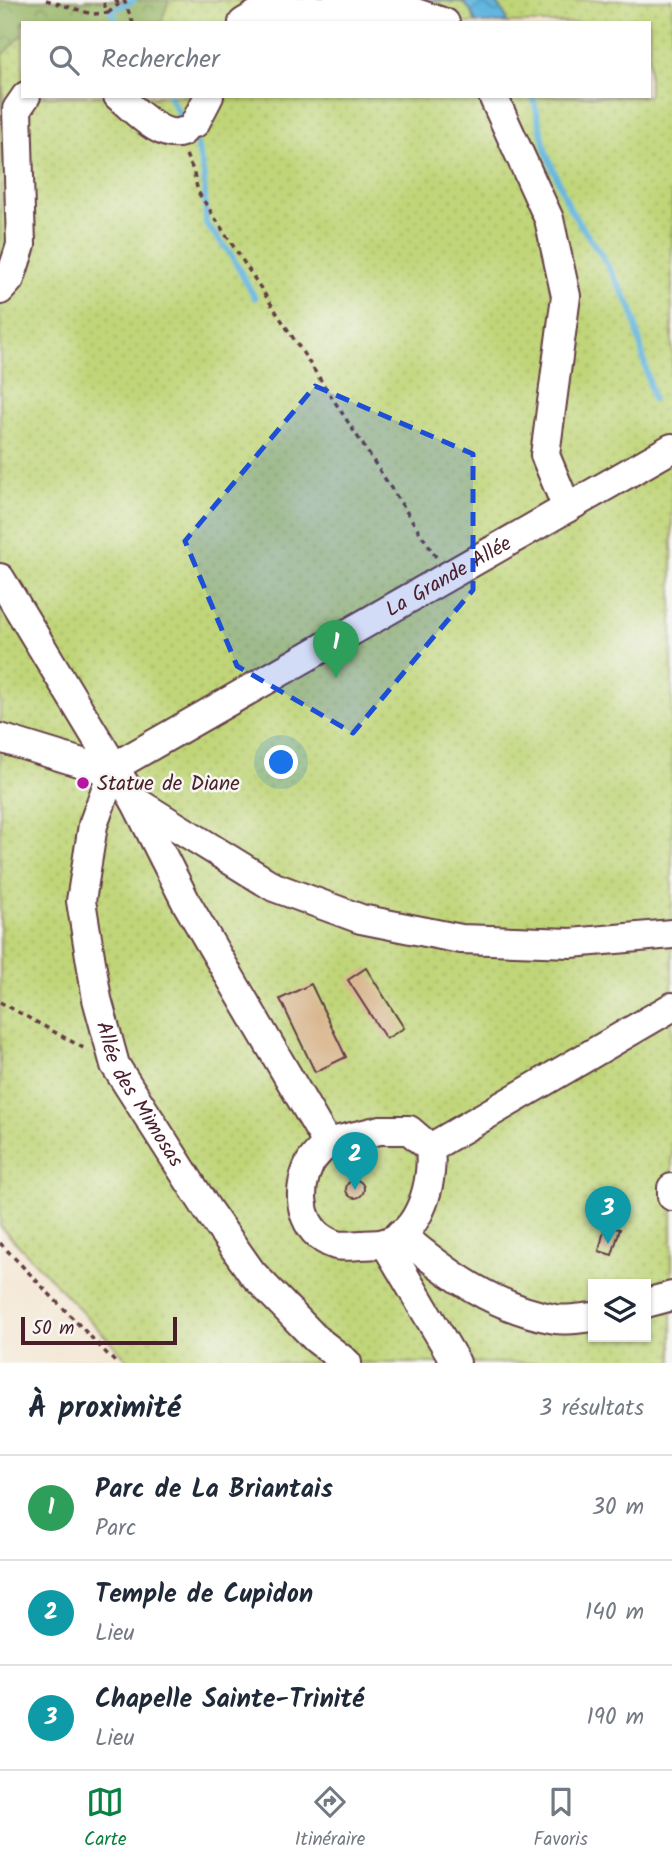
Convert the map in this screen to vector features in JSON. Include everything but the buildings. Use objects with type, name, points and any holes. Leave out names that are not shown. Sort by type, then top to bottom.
[{"type":"lane","points":[[246,21],[261,12],[404,9],[439,21]]},
{"type":"lane","points":[[0,290],[10,279],[21,245],[17,109],[25,98]]},
{"type":"lane","points":[[120,98],[160,130],[184,130],[208,98]]},
{"type":"lane","points":[[494,98],[549,219],[566,296],[545,455],[567,508]]},
{"type":"lane","name":"La Grande Allée","points":[[114,767],[672,448]]},
{"type":"lane","points":[[0,578],[135,801],[186,902],[327,1143]]},
{"type":"lane","points":[[0,738],[98,768],[114,767]]},
{"type":"lane","name":"Allée des Mimosas","points":[[114,767],[93,825],[81,901],[97,999],[115,1065],[207,1209],[252,1273],[316,1339],[347,1363]]},
{"type":"lane","points":[[135,801],[274,887],[361,919],[461,939],[571,943],[672,934]]},
{"type":"lane","points":[[430,1148],[672,1007]]},
{"type":"lane","points":[[380,1130],[409,1130],[430,1148],[432,1167],[428,1189],[417,1217],[393,1239],[338,1246],[323,1239],[303,1212],[300,1195],[310,1162],[327,1143],[380,1130]]},
{"type":"lane","points":[[672,1188],[672,1196]]},
{"type":"lane","points":[[393,1239],[428,1258],[472,1290],[518,1309],[558,1320],[588,1317]]},
{"type":"lane","points":[[393,1239],[456,1363]]},
{"type":"lane","points":[[651,1302],[672,1296]]},
{"type":"path","points":[[46,0],[92,14],[108,13],[120,1],[132,21]]},
{"type":"path","points":[[106,0],[103,2],[108,13]]},
{"type":"path","points":[[184,130],[198,192],[448,575]]},
{"type":"path","points":[[0,1002],[115,1065]]},
{"type":"path","points":[[0,1243],[116,1363]]},
{"type":"highlighted area","points":[[315,386],[473,454],[473,590],[353,733],[237,666],[185,541]]},
{"type":"green space","points":[[0,0],[541,0],[284,21],[21,21],[21,71],[3,56],[0,110]]},
{"type":"green space","points":[[169,0],[672,0],[672,1363],[134,1363],[125,1357],[0,1226],[0,131],[3,110],[3,55],[21,36],[21,98],[651,98],[651,21],[162,21]]},
{"type":"water","points":[[429,0],[494,0],[506,21],[475,21],[463,2]]},
{"type":"waterway","points":[[116,21],[111,11],[134,0]]},
{"type":"waterway","points":[[170,98],[184,123]]},
{"type":"waterway","points":[[533,98],[546,152],[571,211],[602,256],[632,309],[653,399]]},
{"type":"waterway","points":[[189,132],[197,145],[204,176],[206,224],[230,253],[255,298]]},
{"type":"place","name":"Parc de La Briantais","points":[[336,678]]},
{"type":"place","name":"Statue de Diane","points":[[83,783]]},
{"type":"place","name":"Temple de Cupidon","points":[[355,1190]]},
{"type":"place","name":"Chapelle Sainte-Trinité","points":[[608,1244]]}]
